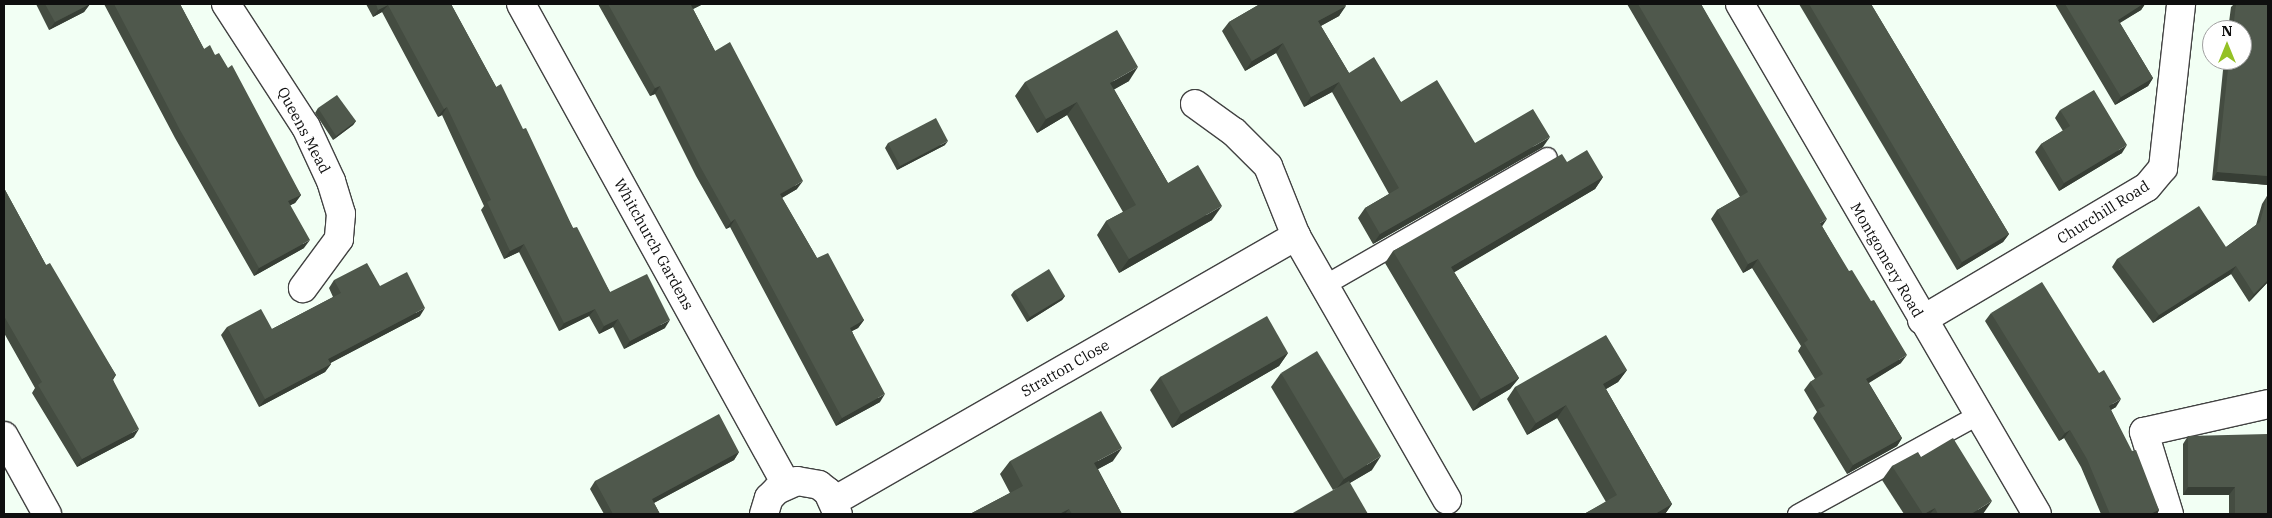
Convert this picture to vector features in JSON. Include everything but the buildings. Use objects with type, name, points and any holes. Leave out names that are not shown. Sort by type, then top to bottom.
[{"type":"street","name":"Queens Mead","points":[[226,4],[306,127],[331,181],[341,214],[339,240],[303,288]]},
{"type":"street","name":"Whitchurch Gardens","points":[[521,4],[786,484]]},
{"type":"street","name":"Montgomery Road","points":[[1740,4],[1922,320],[2037,514]]},
{"type":"street","name":"Churchill Road","points":[[1922,320],[2147,188],[2163,168],[2181,4]]},
{"type":"street","points":[[1195,104],[1234,132],[1268,166],[1296,236],[1451,507]]},
{"type":"street","name":"Stratton Close","points":[[836,507],[1296,236]]},
{"type":"street","points":[[2169,514],[2144,432],[2268,404]]},
{"type":"street","points":[[4,436],[47,514]]},
{"type":"street","points":[[764,514],[769,498],[786,484],[797,481],[819,485],[836,507]]},
{"type":"lane","points":[[1324,285],[1547,157]]},
{"type":"lane","points":[[1797,514],[1979,414]]}]
